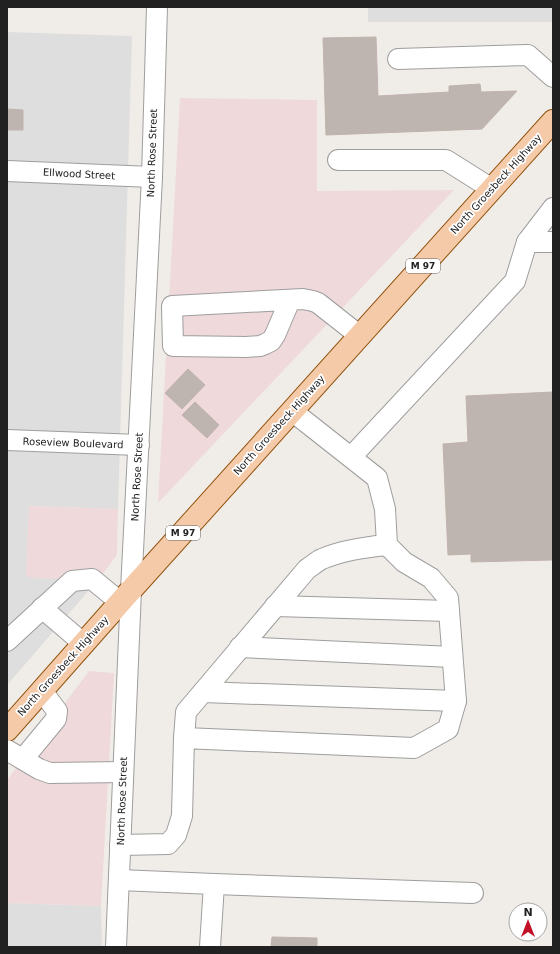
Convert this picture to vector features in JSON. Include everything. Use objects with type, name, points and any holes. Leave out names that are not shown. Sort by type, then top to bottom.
[{"type":"main road","name":"North Groesbeck Highway","points":[[7,730],[553,122]]},
{"type":"street","name":"North Rose Street","points":[[116,947],[123,772],[126,596],[139,445],[152,177],[157,7]]},
{"type":"street","points":[[398,59],[528,55],[553,77]]},
{"type":"street","points":[[338,160],[446,160],[492,189]]},
{"type":"street","name":"Ellwood Street","points":[[7,170],[152,177]]},
{"type":"street","points":[[351,457],[515,281],[527,242],[553,208]]},
{"type":"street","points":[[527,242],[553,242]]},
{"type":"street","points":[[290,300],[275,335],[271,340],[260,346],[173,346],[172,306],[303,299],[313,301],[321,306],[360,336]]},
{"type":"street","points":[[184,738],[414,748],[448,729],[456,701],[448,598],[430,578],[404,562],[387,545],[385,509],[377,478],[292,411]]},
{"type":"street","name":"Roseview Boulevard","points":[[7,440],[139,445]]},
{"type":"street","points":[[120,845],[168,844],[176,835],[182,816],[186,712],[307,570],[321,559],[342,552],[387,545]]},
{"type":"street","points":[[7,641],[72,581],[92,578],[126,596]]},
{"type":"street","points":[[275,606],[449,611]]},
{"type":"street","points":[[42,608],[84,644]]},
{"type":"street","points":[[240,648],[452,657]]},
{"type":"street","points":[[42,691],[57,711],[56,719],[15,755],[39,769],[50,773],[123,772]]},
{"type":"street","points":[[203,692],[456,701]]},
{"type":"street","points":[[119,880],[473,893]]},
{"type":"street","points":[[210,947],[214,884]]},
{"type":"shaded area","points":[[368,7],[553,7],[553,22],[368,22]]},
{"type":"shaded area","points":[[7,32],[132,36],[118,509],[29,506],[97,581],[7,685]]},
{"type":"shaded area","points":[[180,98],[317,100],[317,191],[454,190],[158,503]]},
{"type":"shaded area","points":[[29,506],[118,509],[117,555],[97,581],[26,577]]},
{"type":"shaded area","points":[[89,671],[114,673],[101,906],[7,903],[7,780]]},
{"type":"shaded area","points":[[7,903],[101,906],[102,947],[7,947]]},
{"type":"building","points":[[376,37],[378,96],[449,92],[449,86],[480,84],[481,92],[517,91],[482,129],[326,135],[323,38]]},
{"type":"building","points":[[7,109],[23,110],[23,130],[7,130]]},
{"type":"building","points":[[188,369],[205,385],[182,409],[165,393]]},
{"type":"building","points":[[553,392],[553,560],[471,562],[471,554],[448,555],[443,444],[468,442],[466,396]]},
{"type":"building","points":[[195,402],[219,425],[207,438],[182,415]]},
{"type":"building","points":[[272,937],[317,938],[317,947],[271,947]]}]
